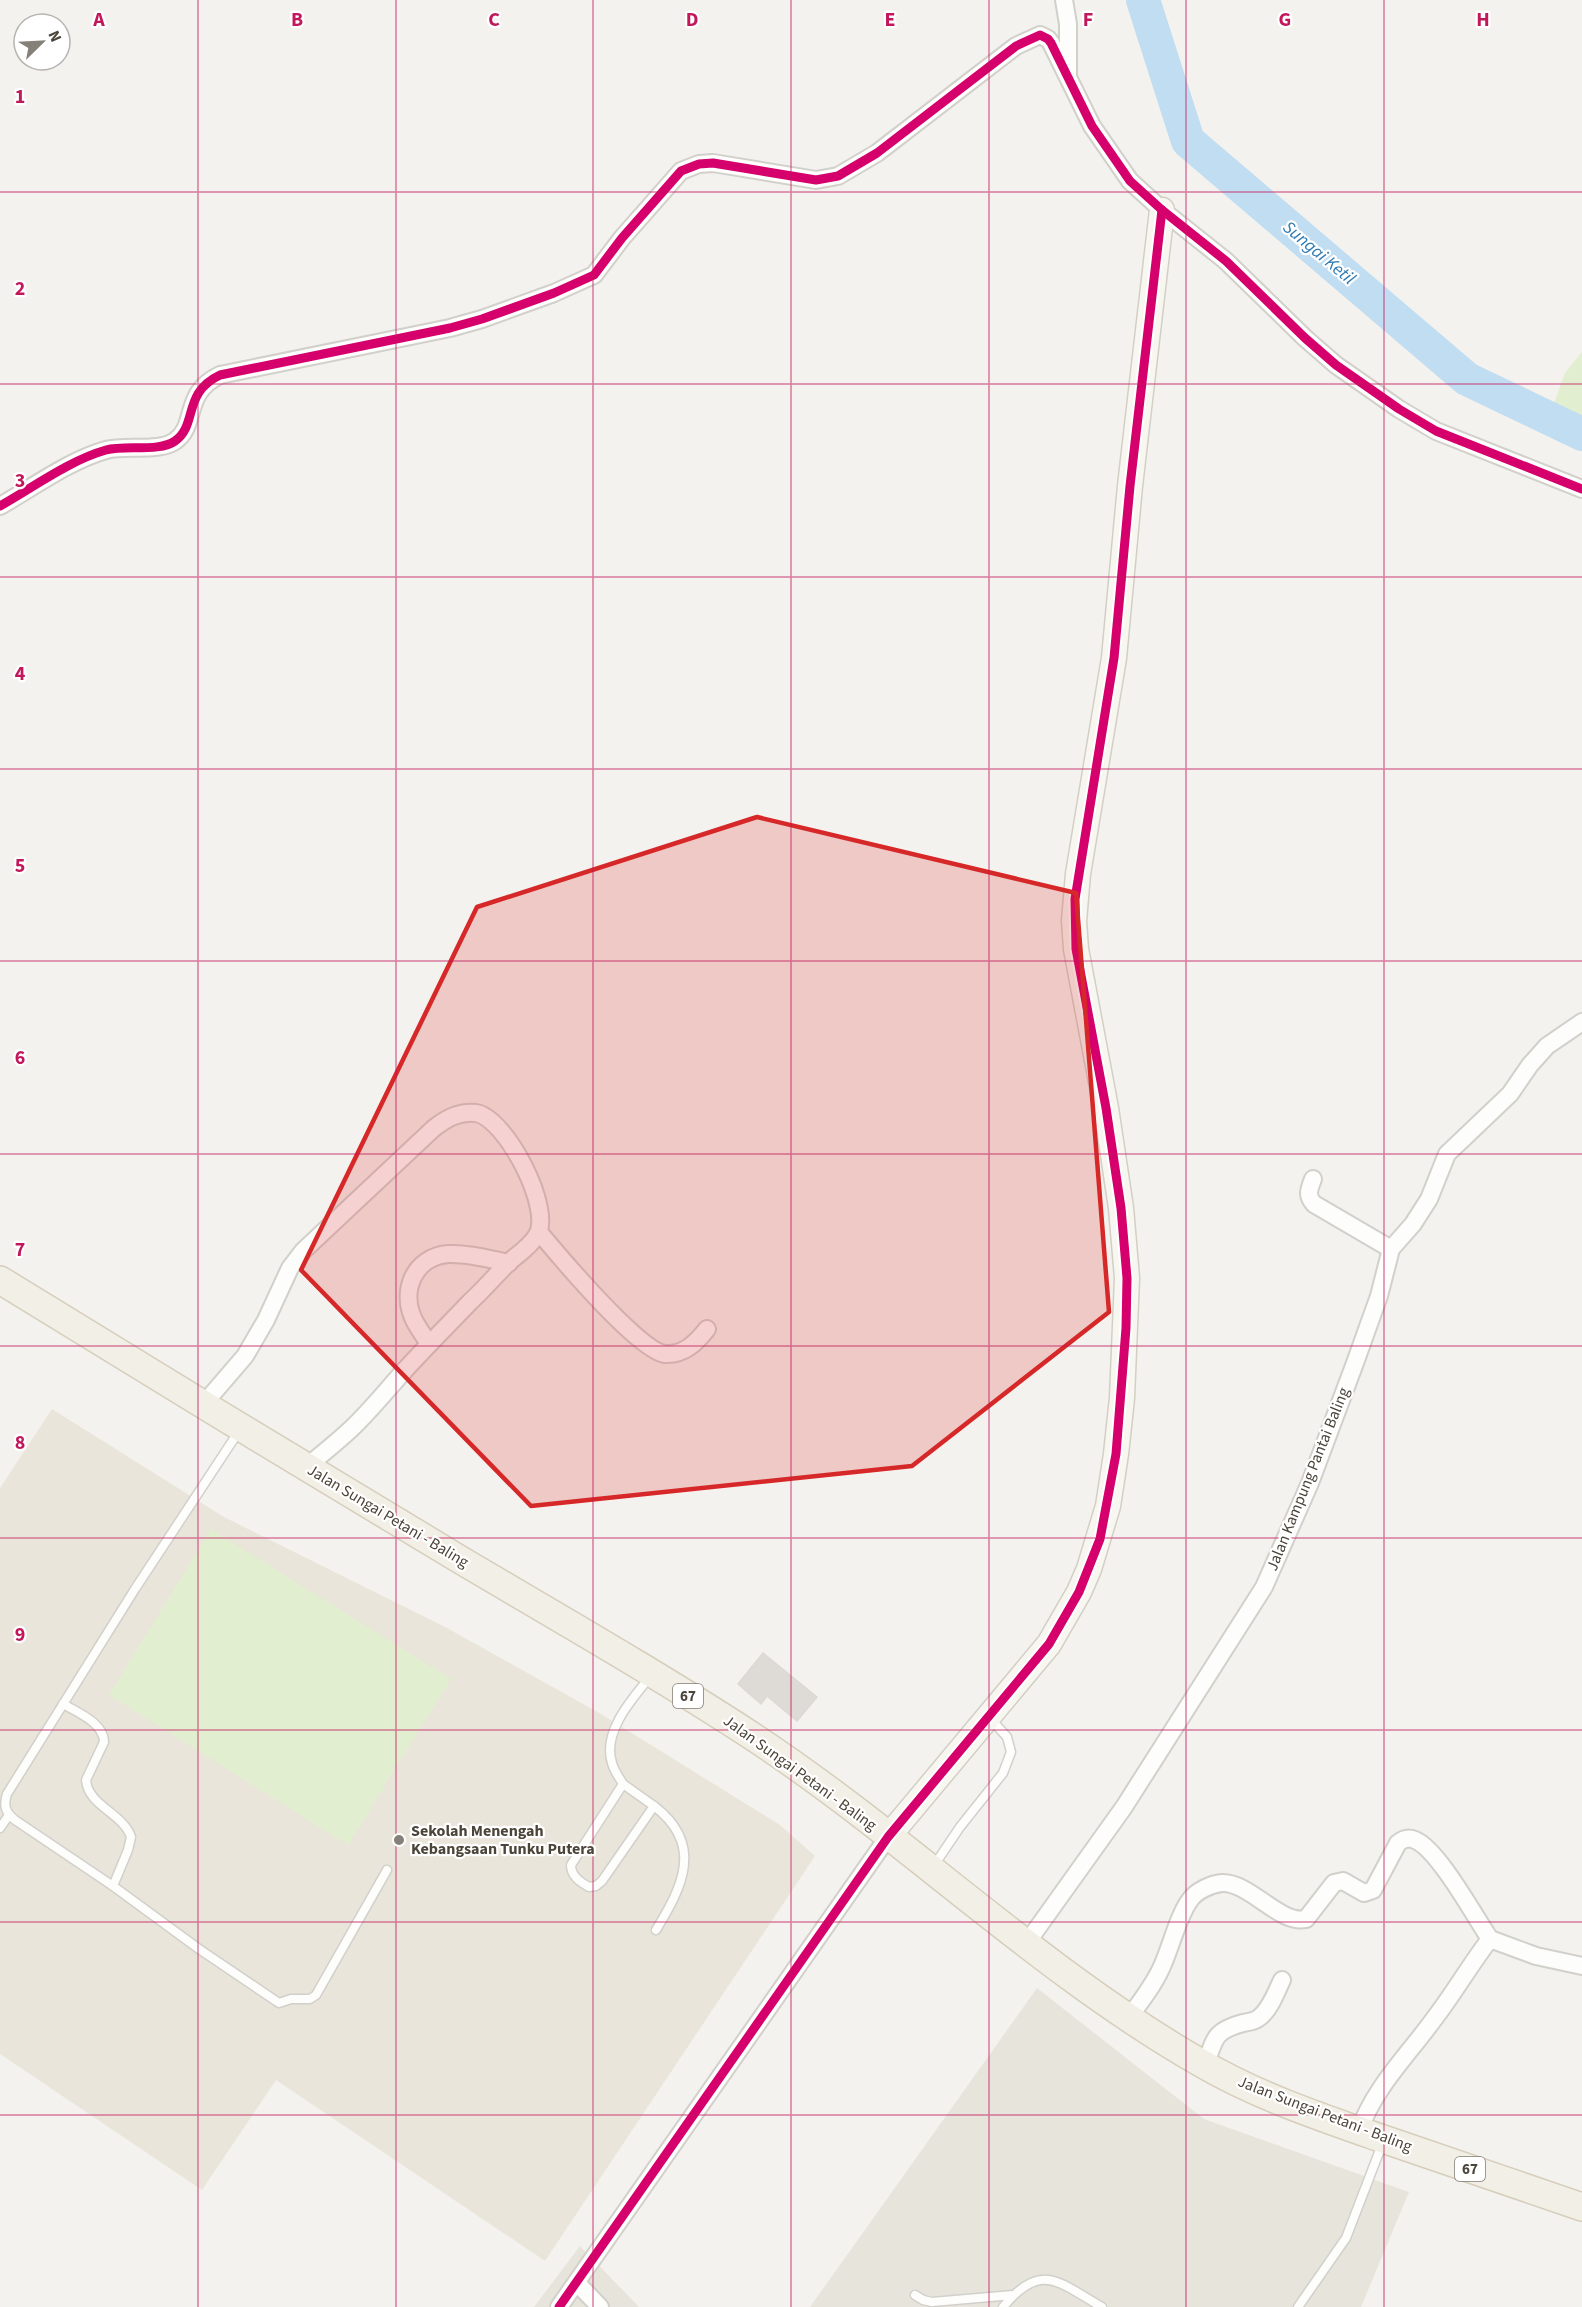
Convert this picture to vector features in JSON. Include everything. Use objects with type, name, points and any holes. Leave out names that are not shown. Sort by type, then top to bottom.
[{"type":"main road","name":"Jalan Sungai Petani - Baling","points":[[0,1280],[202,1406],[756,1738],[1128,2019],[1205,2066],[1281,2101],[1359,2131],[1582,2207]]},
{"type":"street","points":[[1064,0],[1068,24],[1068,76]]},
{"type":"street","points":[[0,506],[72,465],[106,450],[161,446],[174,442],[185,428],[196,394],[202,386],[219,375],[450,328],[519,306],[594,274],[663,189],[681,171],[699,164],[713,163],[816,180],[838,176],[877,153],[1016,46],[1036,35],[1048,39],[1092,126],[1130,181],[1226,261],[1305,338],[1336,364],[1399,409],[1436,431],[1582,489]]},
{"type":"street","points":[[559,2307],[888,1837],[1042,1653],[1079,1592],[1100,1539],[1116,1454],[1126,1328],[1127,1278],[1121,1208],[1106,1108],[1076,949],[1074,921],[1079,864],[1114,658],[1131,474],[1162,210]]},
{"type":"street","name":"Jalan Kampung Pantai Baling","points":[[1026,1944],[1124,1807],[1264,1587],[1310,1483],[1379,1296],[1391,1249],[1407,1231],[1429,1198],[1447,1154],[1510,1094],[1530,1065],[1547,1046],[1582,1022]]},
{"type":"street","points":[[202,1406],[245,1356],[266,1320],[290,1268],[303,1251],[434,1128],[448,1118],[457,1114],[476,1113],[489,1119],[513,1147],[537,1200],[542,1220],[539,1233],[531,1244],[509,1263],[429,1344],[351,1430],[306,1467]]},
{"type":"street","points":[[1313,1179],[1308,1198],[1314,1204],[1391,1249]]},
{"type":"street","points":[[539,1233],[585,1287],[649,1347],[662,1354],[677,1354],[695,1344],[707,1329]]},
{"type":"street","points":[[429,1344],[410,1309],[410,1284],[416,1270],[430,1260],[448,1254],[483,1257],[509,1263]]},
{"type":"street","points":[[1128,2019],[1162,1967],[1188,1901],[1198,1893],[1211,1886],[1226,1883],[1248,1892],[1289,1916],[1306,1919],[1334,1883],[1343,1881],[1364,1893],[1373,1890],[1402,1839],[1414,1839],[1422,1844],[1455,1886],[1490,1939],[1536,1956],[1582,1966]]},
{"type":"street","points":[[1359,2131],[1363,2118],[1381,2089],[1451,1997],[1468,1968],[1490,1939]]},
{"type":"street","points":[[1205,2066],[1215,2038],[1220,2032],[1227,2027],[1260,2017],[1267,2009],[1282,1980]]},
{"type":"street","points":[[577,2283],[600,2307]]},
{"type":"lane","points":[[241,1428],[135,1588],[63,1704],[3,1792],[4,1804],[9,1815],[279,2004],[294,1999],[310,1999],[316,1995],[387,1870]]},
{"type":"lane","points":[[652,1674],[630,1701],[621,1716],[611,1742],[612,1763],[623,1784],[664,1814],[678,1835],[685,1851],[686,1864],[682,1883],[656,1930]]},
{"type":"lane","points":[[63,1704],[96,1725],[104,1737],[104,1742],[86,1780],[87,1787],[90,1794],[124,1823],[131,1837],[113,1886]]},
{"type":"lane","points":[[931,1870],[960,1827],[1003,1773],[1011,1752],[1011,1744],[1007,1737],[989,1717]]},
{"type":"lane","points":[[623,1784],[571,1865],[571,1870],[581,1883],[589,1887],[596,1886],[602,1881],[654,1806]]},
{"type":"lane","points":[[0,1827],[9,1815]]},
{"type":"lane","points":[[1298,2307],[1346,2238],[1384,2139]]},
{"type":"lane","points":[[1003,2307],[1024,2285],[1043,2278],[1053,2280],[1102,2307]]},
{"type":"lane","points":[[915,2295],[932,2302],[1013,2295]]},
{"type":"highlighted area","points":[[757,817],[1076,893],[1109,1312],[912,1466],[531,1506],[301,1270],[477,907]]},
{"type":"shaded area","name":"Sekolah Menengah Kebangsaan Tunku Putera","points":[[52,1409],[224,1517],[447,1628],[601,1714],[780,1825],[815,1856],[545,2261],[276,2080],[202,2190],[0,2054],[0,1488]]},
{"type":"shaded area","points":[[1037,1988],[1204,2119],[1409,2192],[1361,2307],[810,2307]]},
{"type":"shaded area","points":[[580,2246],[639,2307],[534,2307]]},
{"type":"green space","points":[[1582,352],[1582,416],[1554,403],[1565,373]]},
{"type":"green space","points":[[211,1529],[451,1679],[348,1845],[109,1695]]},
{"type":"building","points":[[763,1653],[817,1697],[797,1721],[767,1696],[761,1704],[738,1684]]},
{"type":"waterway","name":"Sungai Ketil","points":[[1143,0],[1188,141],[1467,379],[1582,434]]},
{"type":"cycle path","points":[[0,506],[65,467],[92,455],[106,450],[161,446],[175,441],[182,434],[200,391],[208,382],[220,375],[450,328],[554,293],[594,275],[622,238],[681,171],[699,164],[713,163],[816,180],[838,176],[877,153],[1016,46],[1040,35],[1051,43],[1092,126],[1130,181],[1226,261],[1336,365],[1399,409],[1436,431],[1582,489]]},
{"type":"cycle path","points":[[559,2307],[888,1837],[1049,1644],[1079,1592],[1100,1539],[1116,1454],[1126,1328],[1127,1278],[1121,1208],[1106,1108],[1076,949],[1075,899],[1114,658],[1130,486],[1162,210]]},
{"type":"place","name":"Sekolah Menengah Kebangsaan Tunku Putera","points":[[399,1840]]}]
